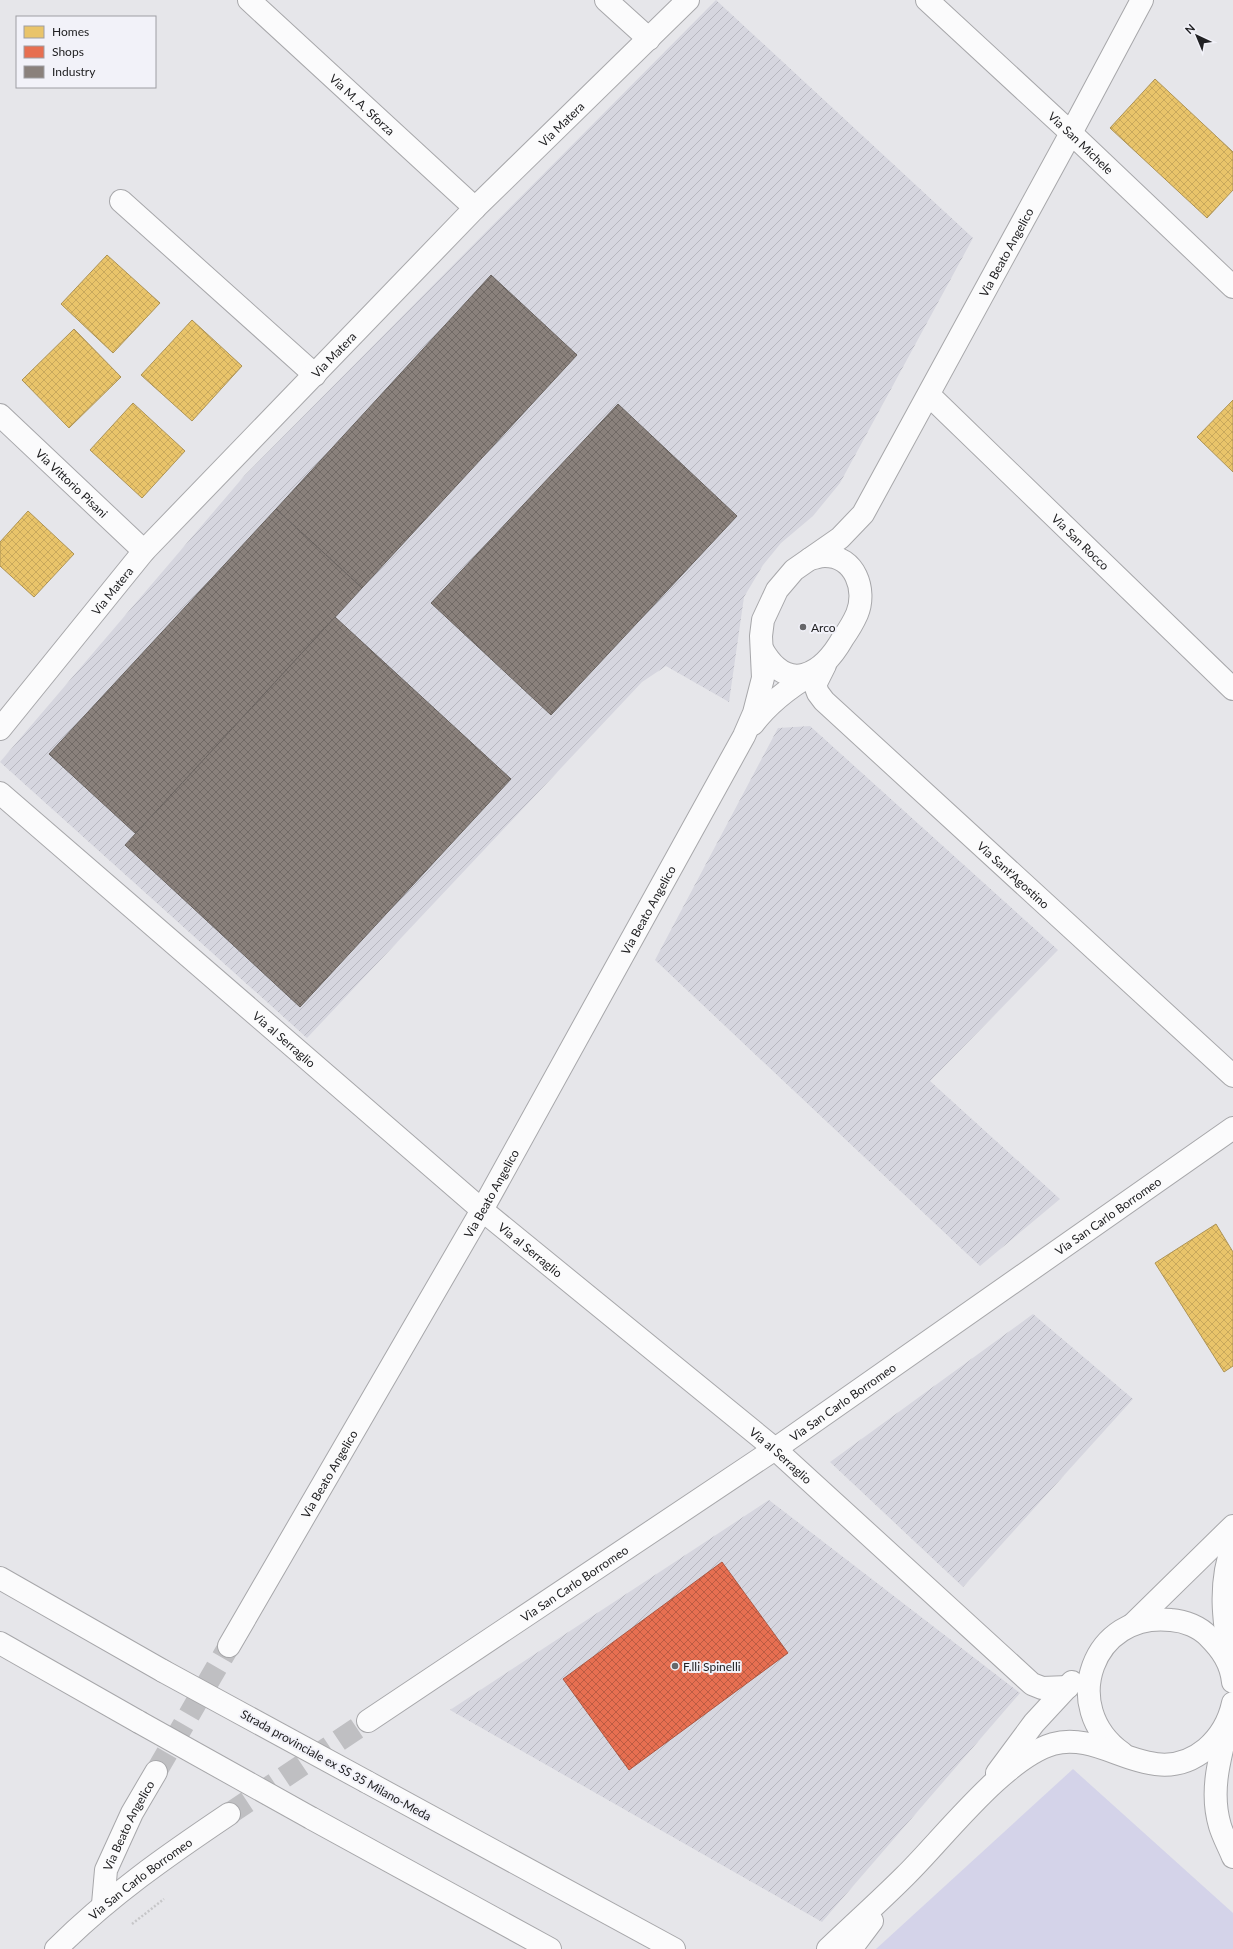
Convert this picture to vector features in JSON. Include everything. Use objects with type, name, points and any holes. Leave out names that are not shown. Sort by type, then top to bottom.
[{"type":"main road","name":"Via M. A. Sforza","points":[[249,0],[475,208]]},
{"type":"main road","points":[[606,0],[649,39]]},
{"type":"main road","name":"Via Matera","points":[[0,729],[144,551],[475,208],[688,0]]},
{"type":"main road","name":"Via San Michele","points":[[927,0],[1071,133],[1233,287]]},
{"type":"main road","name":"Via Beato Angelico","points":[[810,559],[827,548],[853,527],[869,504],[1142,0]]},
{"type":"main road","points":[[120,201],[315,375]]},
{"type":"main road","name":"Via San Rocco","points":[[929,395],[1233,689]]},
{"type":"main road","name":"Via Vittorio Pisani","points":[[0,415],[144,551]]},
{"type":"main road","name":"Via Beato Angelico","points":[[853,569],[852,545],[869,504]]},
{"type":"main road","points":[[825,556],[841,560],[853,569],[860,584],[860,600],[857,614],[835,654],[819,669],[800,676],[786,673],[768,659],[762,649],[763,620],[777,590],[794,570],[810,559],[825,556]]},
{"type":"main road","name":"Via Beato Angelico","points":[[229,1646],[482,1210],[744,736],[754,713],[763,678],[762,649]]},
{"type":"main road","name":"Via Beato Angelico","points":[[744,736],[773,702],[790,687],[819,669]]},
{"type":"main road","name":"Via Sant'Agostino","points":[[819,669],[815,684],[818,693],[824,701],[1233,1076]]},
{"type":"main road","name":"Via al Serraglio","points":[[0,793],[482,1210],[775,1449],[1032,1684],[1042,1688],[1068,1687]]},
{"type":"main road","name":"Via San Carlo Borromeo","points":[[368,1721],[775,1449],[1233,1128]]},
{"type":"main road","points":[[982,1795],[1021,1739],[1097,1656],[1112,1637],[1134,1624],[1233,1526]]},
{"type":"main road","points":[[1232,1677],[1224,1621],[1223,1587],[1229,1555],[1233,1545]]},
{"type":"main road","name":"Strada provinciale ex SS 35 Milano-Meda","points":[[0,1578],[163,1670],[674,1949]]},
{"type":"main road","points":[[1134,1624],[1158,1618],[1182,1621],[1204,1632],[1222,1650],[1232,1677]]},
{"type":"main road","points":[[0,1643],[311,1818],[550,1949]]},
{"type":"main road","points":[[1097,1656],[1089,1678],[1088,1702],[1095,1724],[1109,1743],[1128,1757]]},
{"type":"main road","points":[[828,1949],[905,1876],[982,1795],[1010,1770],[1034,1753],[1053,1744],[1073,1743],[1092,1745],[1151,1764],[1175,1764],[1197,1756],[1216,1741],[1231,1712]]},
{"type":"main road","points":[[1231,1712],[1218,1763],[1215,1789],[1220,1825],[1233,1857]]},
{"type":"main road","name":"Via Beato Angelico","points":[[103,1904],[106,1870],[132,1813],[156,1772]]},
{"type":"main road","name":"Via San Carlo Borromeo","points":[[56,1949],[103,1904],[160,1861],[230,1814]]},
{"type":"main road","points":[[852,1949],[905,1876]]},
{"type":"shaded area","points":[[716,0],[973,238],[840,483],[813,516],[781,543],[763,565],[744,597],[729,702],[666,666],[642,682],[307,1038],[0,762],[245,475]]},
{"type":"shaded area","points":[[810,726],[1058,950],[930,1081],[1060,1199],[980,1266],[655,960],[778,728]]},
{"type":"shaded area","points":[[1033,1314],[1133,1399],[963,1587],[830,1462]]},
{"type":"shaded area","points":[[769,1500],[1020,1693],[822,1922],[450,1710]]},
{"type":"shaded area","points":[[1073,1769],[1233,1913],[1233,1949],[876,1949]]},
{"type":"building: Homes","points":[[1155,79],[1233,152],[1233,190],[1207,218],[1110,128]]},
{"type":"building: Homes","points":[[107,255],[160,303],[113,353],[61,304]]},
{"type":"building: Homes","points":[[192,320],[242,366],[192,421],[141,375]]},
{"type":"building: Homes","points":[[74,329],[121,377],[69,428],[22,380]]},
{"type":"building: Homes","points":[[1233,400],[1233,472],[1197,437]]},
{"type":"building: Homes","points":[[133,403],[185,451],[142,498],[90,450]]},
{"type":"building: Homes","points":[[28,511],[74,554],[34,597],[0,566],[0,542]]},
{"type":"building: Homes","points":[[1216,1224],[1233,1252],[1233,1366],[1224,1372],[1155,1263]]},
{"type":"building: Shops","name":"F.lli Spinelli","points":[[722,1562],[788,1653],[629,1770],[563,1679]]},
{"type":"building: Industry","points":[[491,275],[577,355],[362,588],[276,509]]},
{"type":"building: Industry","points":[[618,404],[737,516],[551,715],[431,603]]},
{"type":"building: Industry","points":[[276,509],[362,588],[136,834],[49,754]]},
{"type":"building: Industry","points":[[335,617],[511,779],[300,1007],[125,845]]},
{"type":"tunnel","points":[[156,1772],[229,1646]]},
{"type":"tunnel","points":[[229,1814],[368,1721]]},
{"type":"place","name":"Arco","points":[[803,627]]},
{"type":"place","name":"F.lli Spinelli","points":[[675,1666]]}]
